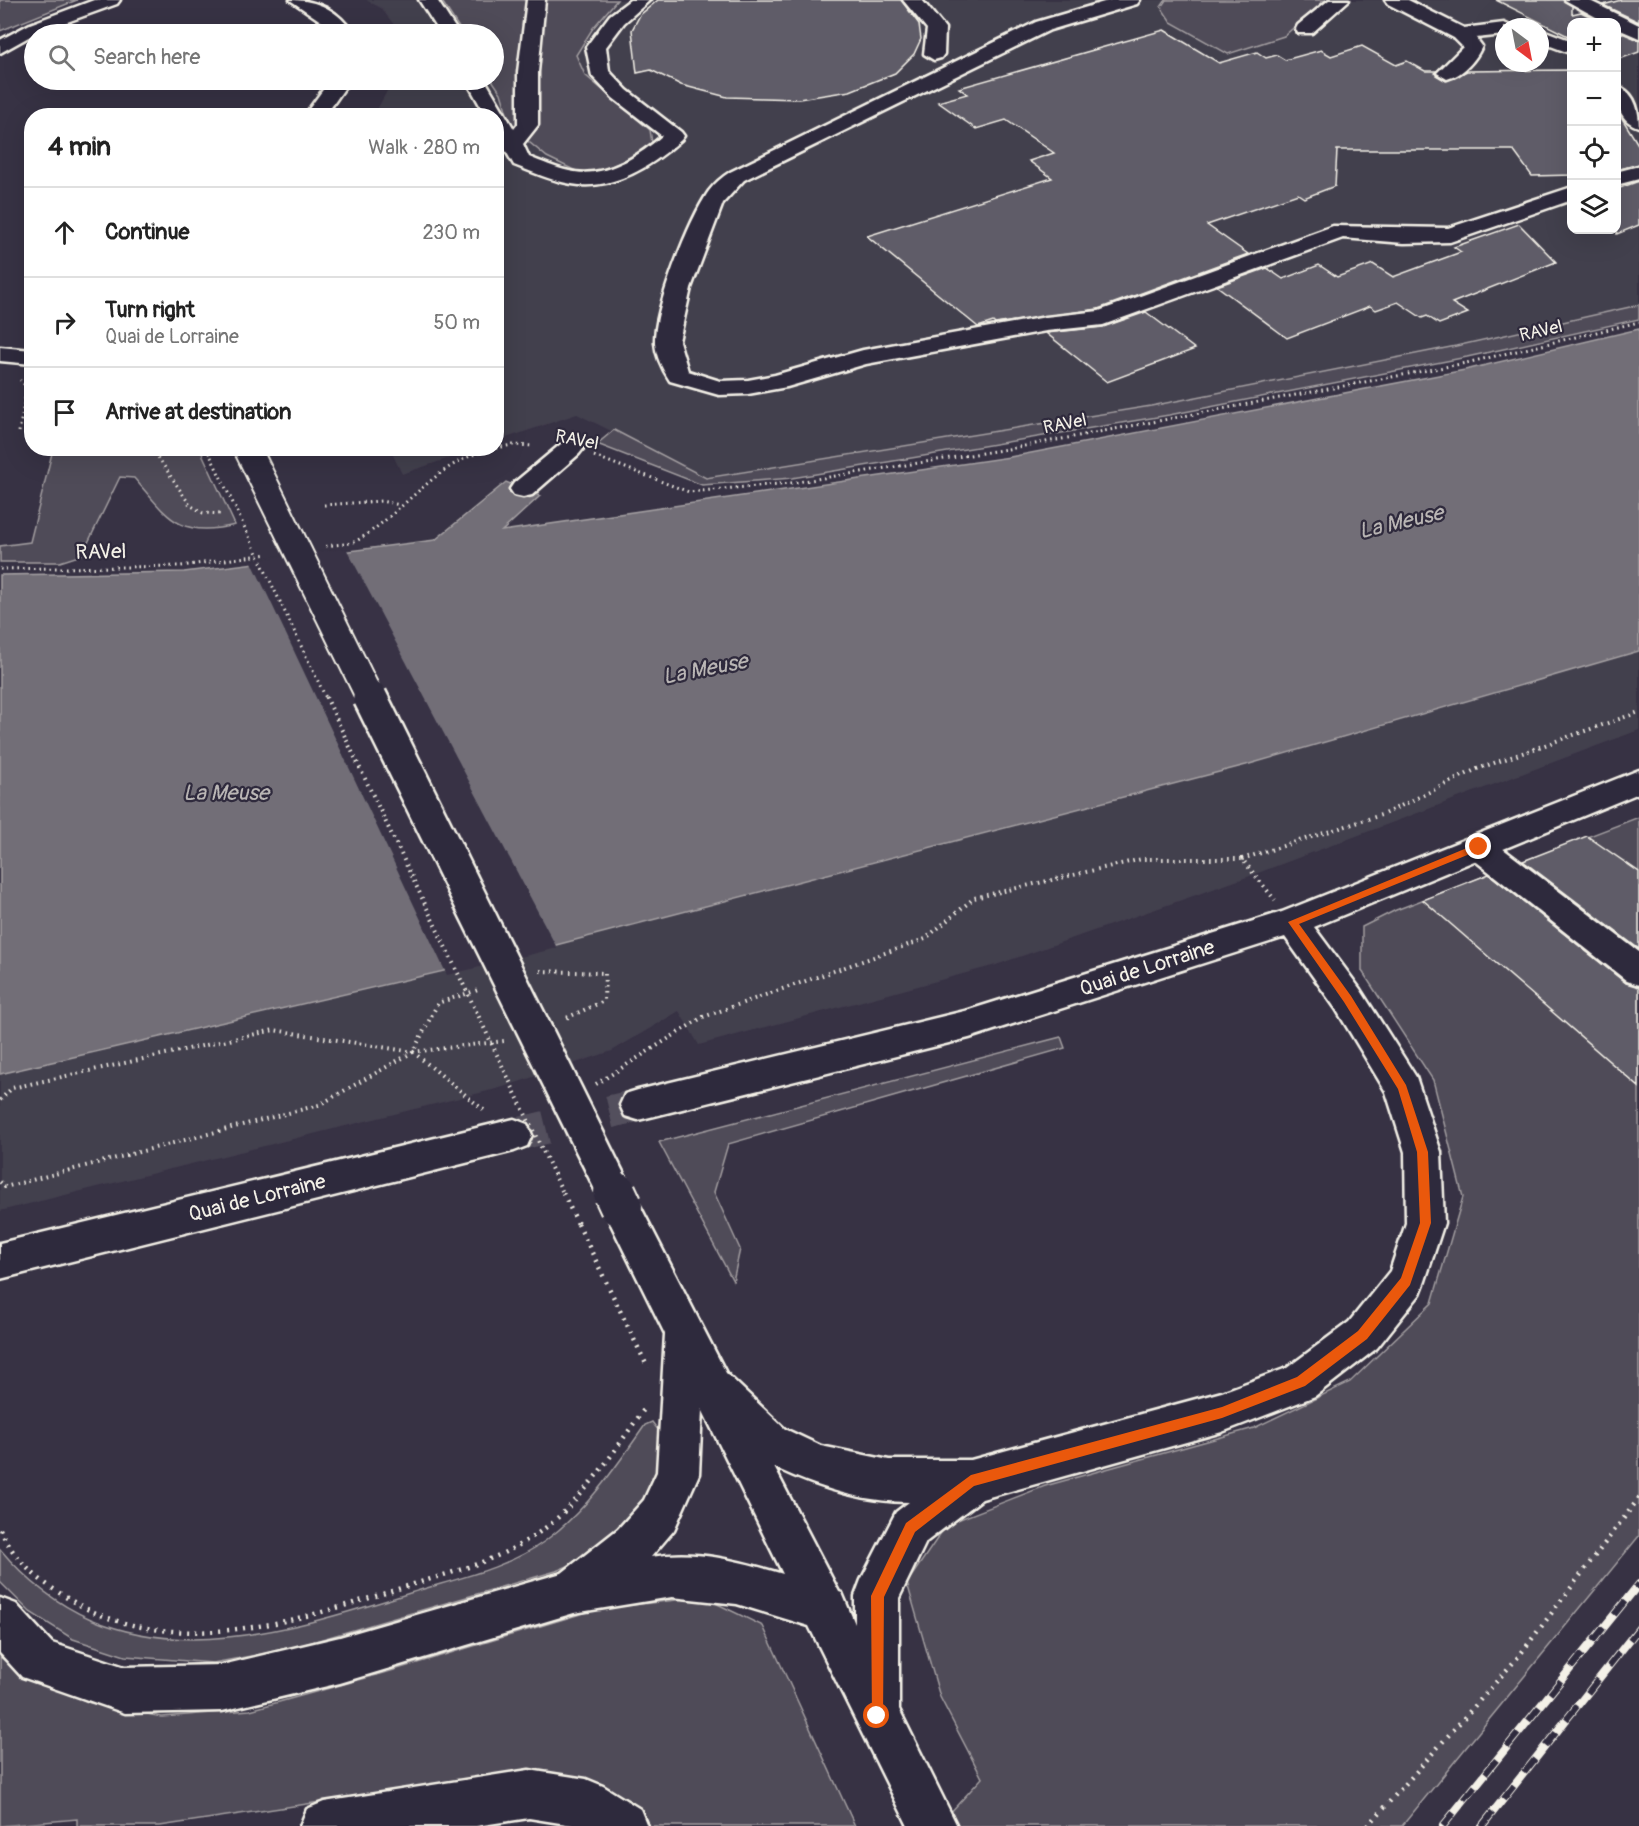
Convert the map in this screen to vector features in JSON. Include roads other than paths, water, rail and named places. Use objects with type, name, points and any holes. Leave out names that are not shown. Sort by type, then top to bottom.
[{"type":"main road","points":[[47,24],[110,0]]},
{"type":"main road","points":[[299,0],[337,24]]},
{"type":"main road","points":[[330,0],[354,14]]},
{"type":"main road","points":[[428,0],[444,24]]},
{"type":"main road","points":[[512,143],[528,125],[531,26],[536,0]]},
{"type":"main road","points":[[531,26],[554,0]]},
{"type":"main road","points":[[504,130],[521,161],[578,179],[609,176],[652,156],[674,136],[620,94],[599,72],[596,47],[617,19],[641,0]]},
{"type":"main road","points":[[912,0],[936,28],[934,54]]},
{"type":"main road","points":[[1131,0],[1043,26],[737,176],[718,193],[703,225],[671,313],[667,340],[671,363],[679,376],[719,388],[748,387],[778,382],[863,357],[1046,324],[1103,318],[1341,231],[1404,236],[1450,235],[1567,195]]},
{"type":"main road","points":[[1305,29],[1340,0]]},
{"type":"main road","points":[[1394,0],[1461,34],[1473,46],[1468,56],[1447,73]]},
{"type":"main road","points":[[1574,0],[1639,32]]},
{"type":"main road","points":[[1461,34],[1495,29]]},
{"type":"main road","points":[[0,47],[24,35]]},
{"type":"main road","points":[[1549,38],[1567,46]]},
{"type":"main road","points":[[323,108],[342,90]]},
{"type":"main road","points":[[341,108],[347,90]]},
{"type":"main road","points":[[482,90],[492,108]]},
{"type":"main road","points":[[1621,97],[1639,120]]},
{"type":"main road","points":[[1621,178],[1639,172]]},
{"type":"main road","points":[[0,354],[24,356]]},
{"type":"main road","points":[[523,489],[570,449]]},
{"type":"main road","points":[[250,456],[621,1206],[933,1826]]},
{"type":"main road","name":"Quai de Lorraine","points":[[638,1105],[969,1024],[1292,922],[1639,781]]},
{"type":"main road","points":[[1479,847],[1639,971]]},
{"type":"main road","points":[[714,1388],[770,1443],[818,1466],[889,1481],[971,1481],[1222,1412],[1301,1382],[1363,1335],[1406,1281],[1425,1223],[1423,1152],[1402,1088],[1348,999],[1292,922]]},
{"type":"main road","name":"Quai de Lorraine","points":[[0,1261],[524,1129]]},
{"type":"main road","points":[[574,1591],[633,1544],[659,1515],[678,1474],[685,1333]]},
{"type":"main road","points":[[877,1716],[877,1596],[911,1527],[971,1481]]},
{"type":"main road","points":[[0,1620],[38,1661],[125,1690],[222,1688],[340,1660],[574,1591],[672,1575],[737,1582],[826,1610]]},
{"type":"main road","points":[[324,1826],[402,1820],[529,1794],[586,1803],[622,1826]]},
{"type":"water","name":"La Meuse","points":[[1639,329],[1639,651],[1246,765],[556,945],[0,1074],[0,575],[184,572],[435,540],[506,482],[540,496],[502,531],[1010,457],[1465,370]]},
{"type":"tunnel","points":[[514,1135],[638,1105]]},
{"type":"railway","points":[[1443,1826],[1639,1584]]},
{"type":"railway","points":[[1482,1826],[1639,1628]]}]
